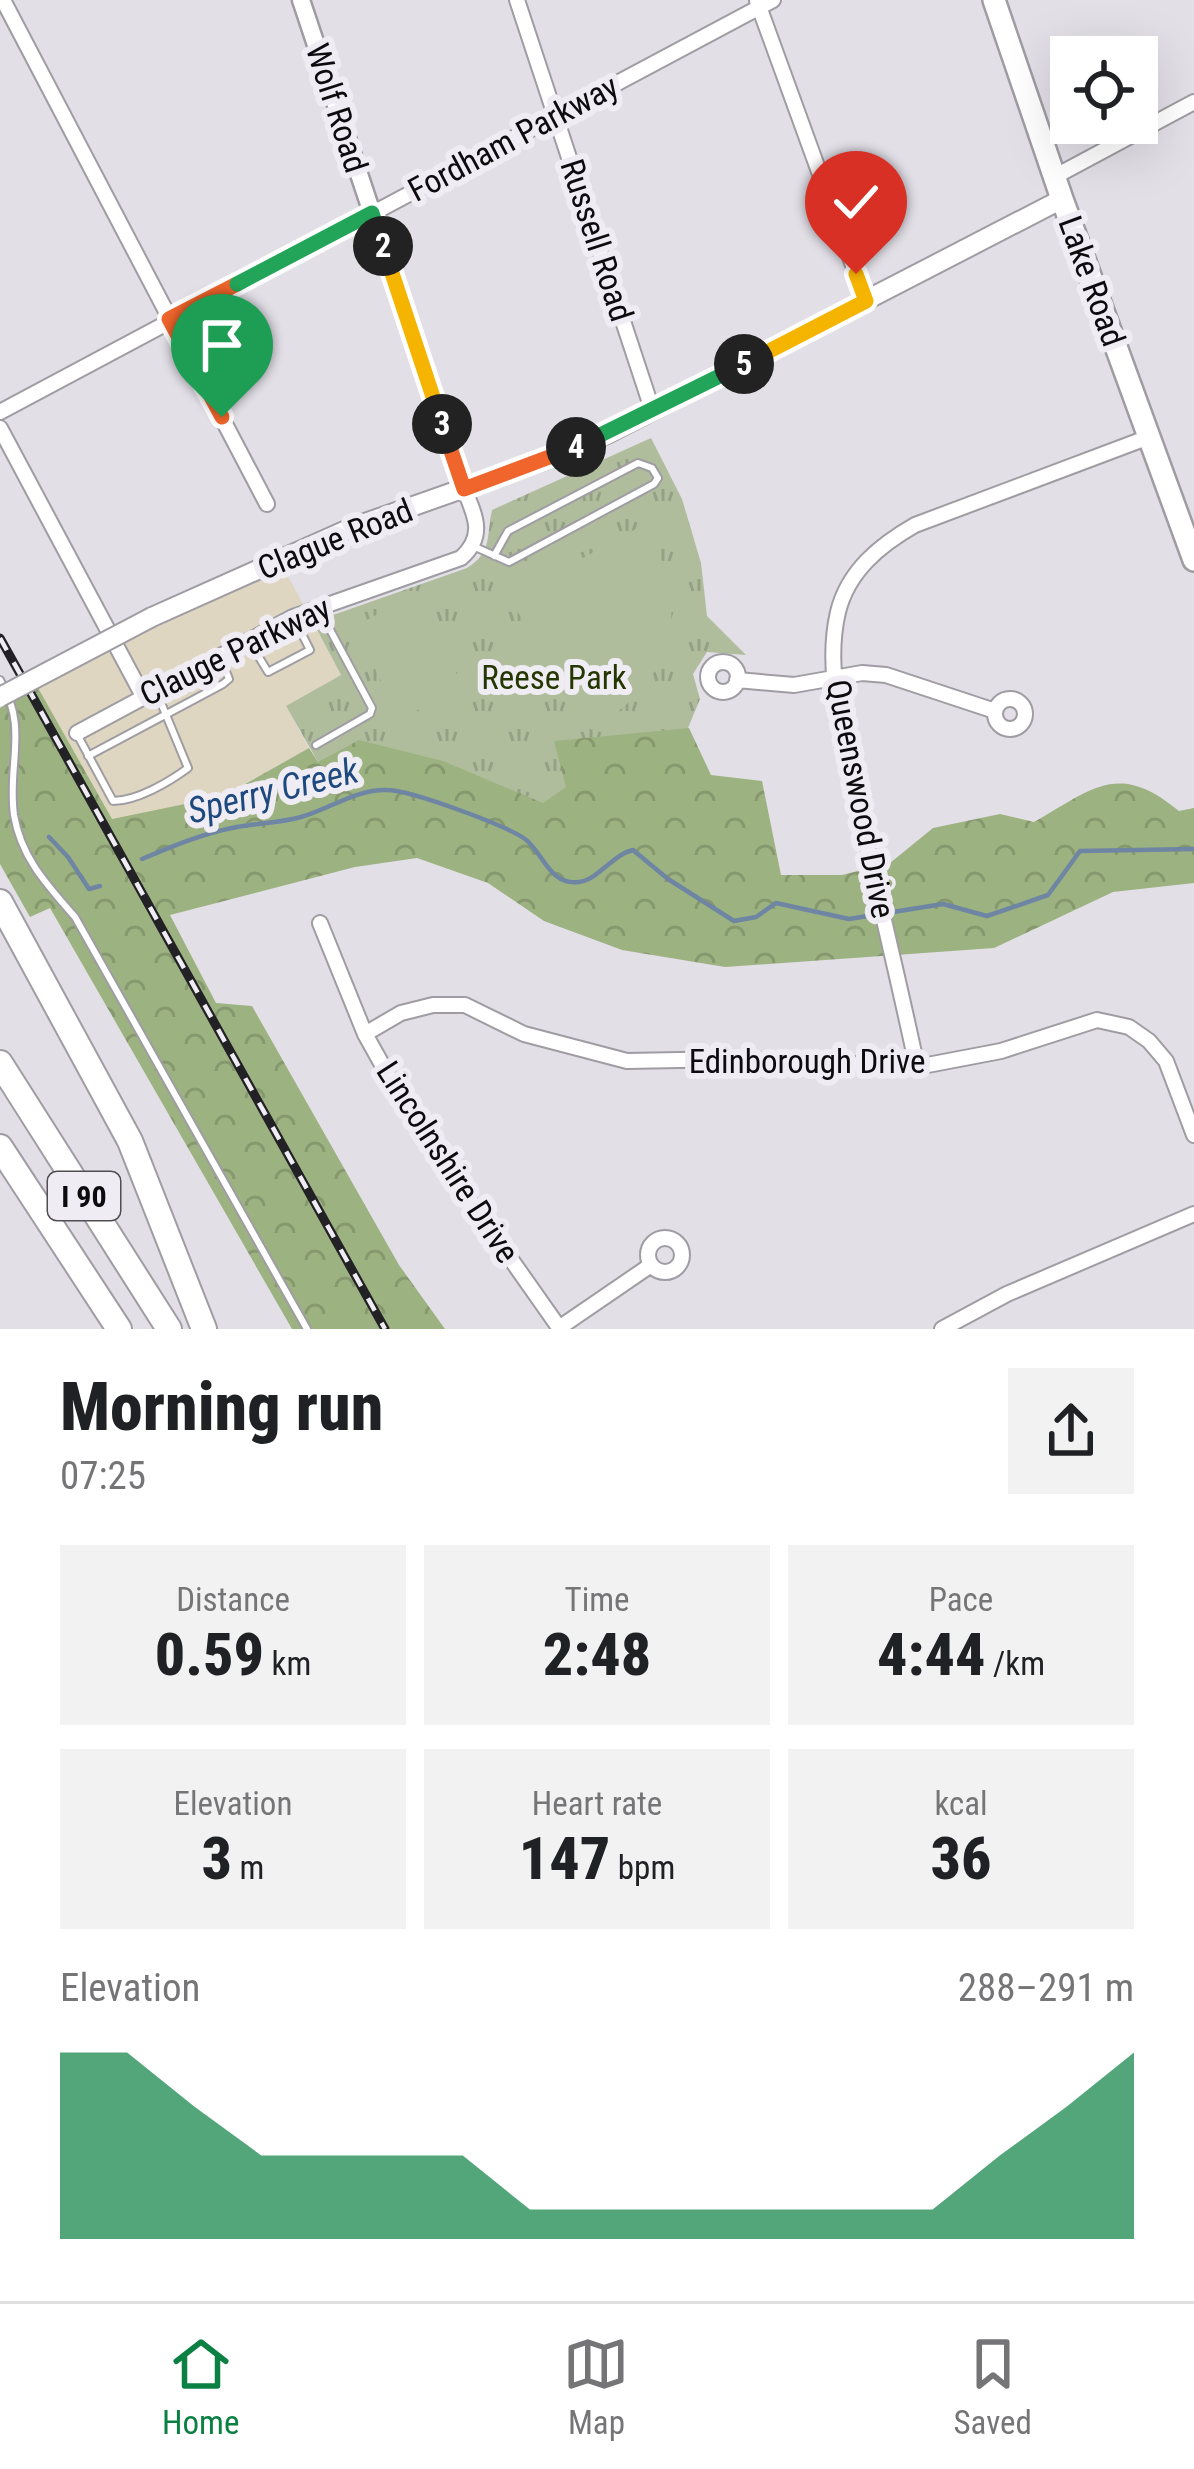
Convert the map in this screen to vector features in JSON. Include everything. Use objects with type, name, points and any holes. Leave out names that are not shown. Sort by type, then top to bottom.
[{"type":"highway","points":[[0,902],[130,1141],[204,1329]]},
{"type":"highway","name":"I 90","points":[[0,1064],[169,1329]]},
{"type":"highway","name":"I 90","points":[[0,1147],[119,1329]]},
{"type":"main road","name":"Lake Road","points":[[994,0],[1194,560]]},
{"type":"main road","name":"Clague Road","points":[[0,698],[152,617],[332,536],[547,459],[653,412],[866,301],[1058,188]]},
{"type":"street","points":[[3,0],[268,504]]},
{"type":"street","name":"Wolf Road","points":[[301,0],[464,489]]},
{"type":"street","name":"Russell Road","points":[[517,0],[653,412]]},
{"type":"street","points":[[763,2],[866,301]]},
{"type":"street","name":"Fordham Parkway","points":[[0,412],[763,2]]},
{"type":"street","name":"Clague Road","points":[[1058,188],[1194,102]]},
{"type":"street","points":[[0,428],[149,693]]},
{"type":"street","name":"Queenswood Drive","points":[[917,1067],[836,679],[833,640],[839,607],[858,570],[883,543],[915,525],[1149,437]]},
{"type":"street","points":[[464,489],[478,526],[473,546]]},
{"type":"street","name":"Clauge Parkway","points":[[76,733],[293,617],[461,558],[473,546]]},
{"type":"street","points":[[737,680],[794,685],[862,673],[886,675],[995,711]]},
{"type":"street","name":"Lincolnshire Drive","points":[[320,923],[365,1034],[413,1120],[560,1328]]},
{"type":"street","name":"Edinborough Drive","points":[[365,1034],[401,1013],[433,1005],[465,1005],[524,1034],[627,1061],[733,1059],[917,1067],[1001,1051],[1097,1020],[1129,1028],[1149,1041],[1166,1061],[1194,1136]]},
{"type":"street","points":[[942,1329],[1007,1294],[1194,1214]]},
{"type":"street","points":[[560,1328],[651,1265]]},
{"type":"lane","points":[[473,546],[494,556],[509,562],[658,478],[652,468],[638,463],[508,531],[494,556]]},
{"type":"lane","points":[[316,745],[370,714],[371,708],[318,608]]},
{"type":"lane","points":[[249,641],[268,672],[310,650],[293,617]]},
{"type":"lane","points":[[88,756],[229,679],[219,656]]},
{"type":"lane","points":[[183,676],[195,699]]},
{"type":"lane","points":[[0,680],[16,711],[14,817],[34,871],[74,917],[307,1329]]},
{"type":"lane","points":[[76,733],[116,802],[172,778],[188,767],[167,714],[149,693]]},
{"type":"shaded area","points":[[282,565],[341,675],[286,706],[309,748],[224,796],[112,820],[37,686]]},
{"type":"green space","name":"Reese Park","points":[[651,438],[682,499],[701,563],[707,616],[746,655],[707,652],[693,674],[700,699],[674,762],[663,847],[318,762],[286,706],[341,675],[313,622],[467,568],[485,549],[492,510]]},
{"type":"green space","points":[[645,524],[669,586],[668,640],[642,689],[591,730],[514,606],[517,594]]},
{"type":"green space","points":[[415,595],[463,686],[401,719],[353,627]]},
{"type":"green space","points":[[37,686],[112,819],[224,796],[309,748],[318,762],[359,740],[443,761],[543,803],[566,787],[554,741],[689,728],[711,775],[762,781],[781,875],[842,875],[890,863],[933,828],[1000,814],[1034,822],[1090,790],[1122,784],[1158,796],[1179,811],[1194,808],[1194,883],[1113,892],[994,948],[725,967],[622,950],[544,921],[488,883],[417,858],[355,867],[170,915],[216,1003],[252,1006],[399,1265],[445,1329],[292,1329],[50,908],[30,917],[0,864],[0,708]]},
{"type":"waterway","name":"Sperry Creek","points":[[142,859],[213,833],[293,819],[365,793],[387,790],[435,802],[514,833],[531,845],[553,874],[569,882],[586,880],[633,850],[734,921],[756,917],[776,903],[849,919],[943,904],[987,916],[1048,895],[1080,851],[1194,849]]},
{"type":"waterway","points":[[49,837],[89,889],[100,886]]},
{"type":"railway","points":[[0,638],[385,1329]]},
{"type":"route","points":[[222,417],[169,319],[372,213],[464,489],[609,433],[866,301],[856,274]]}]
